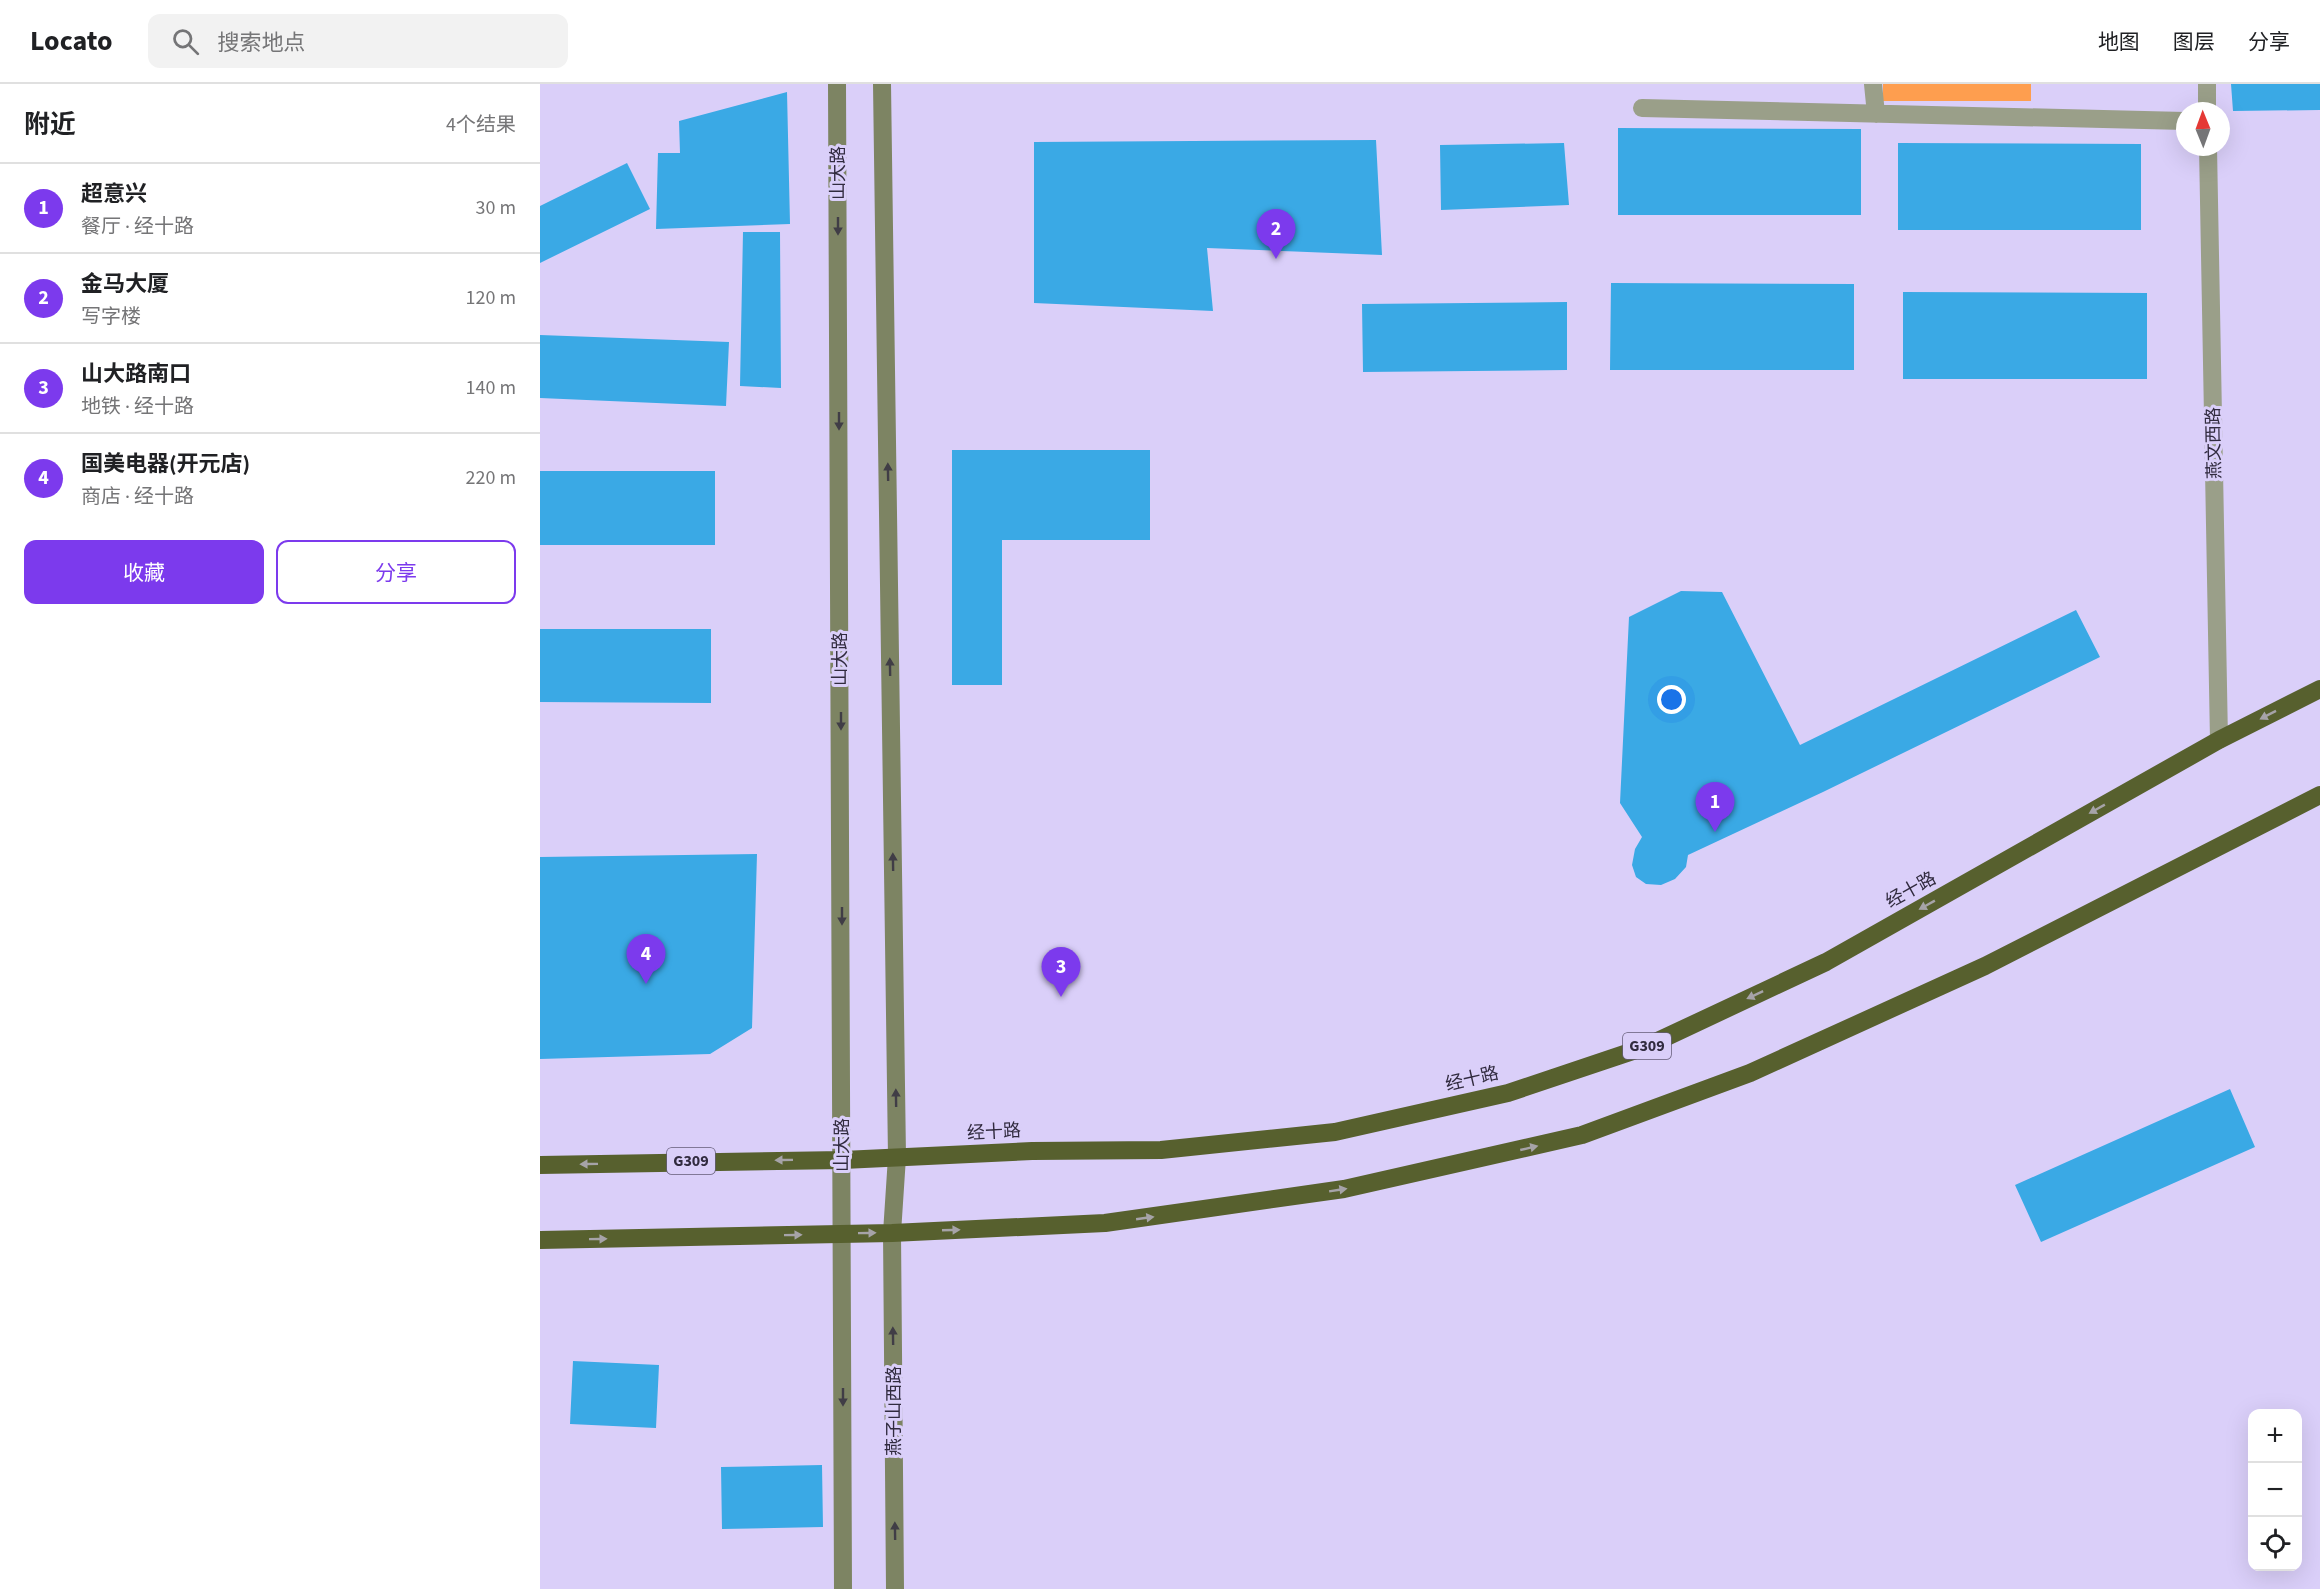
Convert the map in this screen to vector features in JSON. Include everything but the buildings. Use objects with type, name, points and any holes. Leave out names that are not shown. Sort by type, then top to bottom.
[{"type":"highway","name":"经十路","points":[[540,1165],[843,1160],[1032,1151],[1161,1150],[1335,1132],[1508,1093],[1645,1047],[1826,962],[2219,740],[2320,688]]},
{"type":"highway","points":[[540,1240],[892,1233],[1104,1223],[1344,1190],[1582,1136],[1750,1073],[1974,971],[2320,795]]},
{"type":"main road","name":"山大路","points":[[837,84],[843,1160],[841,1234]]},
{"type":"main road","points":[[882,84],[897,1157],[892,1233]]},
{"type":"main road","name":"燕子山西路","points":[[892,1233],[895,1589]]},
{"type":"main road","points":[[841,1234],[843,1589]]},
{"type":"street","points":[[1873,84],[1876,114]]},
{"type":"street","points":[[2207,84],[2207,102]]},
{"type":"street","points":[[1642,108],[2176,121]]},
{"type":"street","name":"燕文西路","points":[[2208,156],[2219,740]]},
{"type":"shaded area","points":[[1883,84],[2031,84],[2031,101],[1883,101]]},
{"type":"place","name":"金马大厦","points":[[1276,259]]},
{"type":"place","name":"超意兴","points":[[1715,832]]},
{"type":"place","name":"国美电器(开元店)","points":[[646,984]]},
{"type":"place","name":"山大路南口","points":[[1061,997]]}]
